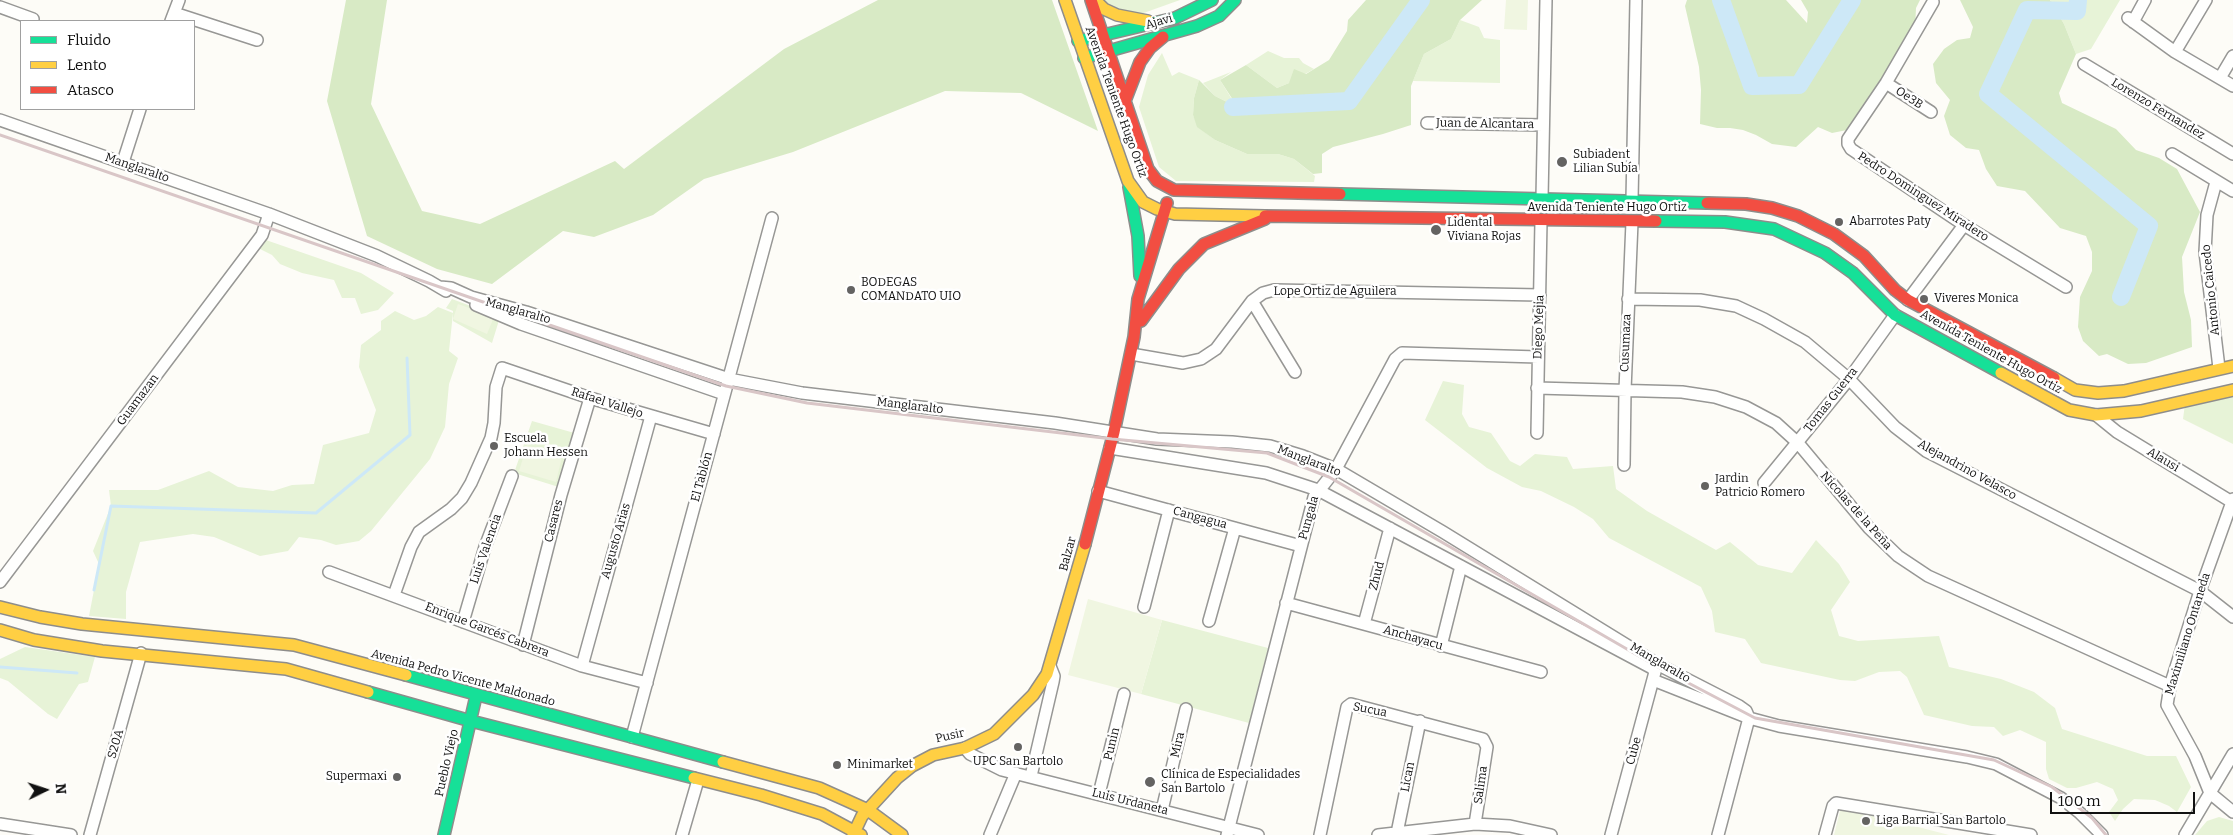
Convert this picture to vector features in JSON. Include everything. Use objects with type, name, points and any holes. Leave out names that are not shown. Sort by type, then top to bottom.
[{"type":"main road","name":"Avenida Teniente Hugo Ortiz","points":[[1065,0],[1078,42],[1128,181],[1143,202],[1170,213],[1542,221],[1725,222],[1774,229],[1825,253],[1853,273],[1895,315],[2057,404],[2082,413],[2096,415],[2141,410],[2233,390]]},
{"type":"main road","name":"Avenida Teniente Hugo Ortiz","points":[[1093,0],[1103,36],[1148,169],[1157,181],[1175,191],[1632,200],[1746,204],[1772,208],[1798,216],[1834,234],[1864,256],[1908,300],[2075,390],[2098,393],[2124,392],[2233,366]]},
{"type":"main road","points":[[1093,0],[1117,16],[1133,20],[1159,22]]},
{"type":"main road","name":"Ajavi","points":[[1078,42],[1175,18],[1212,0]]},
{"type":"main road","name":"Ajavi","points":[[1084,58],[1197,26],[1219,16],[1235,0]]},
{"type":"main road","points":[[1125,101],[1140,62],[1150,48],[1167,34]]},
{"type":"main road","points":[[1128,181],[1138,236],[1140,262],[1138,299]]},
{"type":"main road","name":"Balzar","points":[[1134,337],[1141,321],[1175,191]]},
{"type":"main road","name":"Balzar","points":[[1050,666],[1114,432],[1134,337],[1138,299],[1170,213]]},
{"type":"main road","points":[[1141,321],[1179,269],[1204,244],[1272,216]]},
{"type":"main road","name":"Avenida Pedro Vicente Maldonado","points":[[0,607],[40,617],[82,624],[294,645],[819,788],[868,810],[902,835]]},
{"type":"main road","points":[[0,630],[34,640],[102,650],[286,669],[471,721],[761,795],[822,814],[856,834]]},
{"type":"main road","name":"Pusir","points":[[856,834],[868,810],[897,778],[912,766],[933,755],[962,749],[986,739],[1000,728],[1033,695],[1050,666]]},
{"type":"main road","name":"Pueblo Viejo","points":[[444,835],[476,696]]},
{"type":"street","points":[[173,17],[179,0]]},
{"type":"street","points":[[1542,198],[1546,0]]},
{"type":"street","points":[[1632,200],[1636,0]]},
{"type":"street","points":[[2145,0],[2130,20],[2175,52],[2233,86]]},
{"type":"street","points":[[2175,52],[2206,0]]},
{"type":"street","name":"Pedro Dominguez Miradero","points":[[1933,2],[1886,84],[1848,139],[1848,144],[1851,149],[1964,225],[2066,287]]},
{"type":"street","points":[[0,8],[33,19]]},
{"type":"street","points":[[195,23],[257,40]]},
{"type":"street","points":[[2220,78],[2233,56]]},
{"type":"street","name":"Lorenzo Fernandez","points":[[2084,64],[2233,154]]},
{"type":"street","name":"Oe3B","points":[[1886,84],[1931,112]]},
{"type":"street","points":[[122,162],[140,110]]},
{"type":"street","name":"Manglaralto","points":[[0,120],[269,214],[377,256],[440,286],[526,312],[729,379],[802,393],[1045,422],[1157,439],[1232,442],[1270,446],[1303,456],[1336,469],[1532,585],[1659,665],[1739,706],[1746,711],[1749,718],[1779,726],[1967,757],[1996,764],[2061,798],[2100,832]]},
{"type":"street","name":"Juan de Alcantara","points":[[1427,123],[1543,125]]},
{"type":"street","points":[[2172,154],[2233,191]]},
{"type":"street","name":"Antonio Caicedo","points":[[2216,182],[2207,215],[2205,252],[2219,368]]},
{"type":"street","name":"Guamazan","points":[[0,582],[262,234],[269,214]]},
{"type":"street","name":"El Tablón","points":[[632,737],[772,218]]},
{"type":"street","name":"Diego Mejia","points":[[1537,433],[1542,221]]},
{"type":"street","name":"Cusumaza","points":[[1624,465],[1632,222]]},
{"type":"street","points":[[1908,300],[1964,225]]},
{"type":"street","name":"Manglaralto","points":[[440,286],[448,293],[521,324],[724,394]]},
{"type":"street","name":"Lope Ortiz de Aguilera","points":[[1130,354],[1183,363],[1202,359],[1216,349],[1252,301],[1263,293],[1274,290],[1540,295]]},
{"type":"street","name":"Alejandrino Velasco","points":[[1628,299],[1700,300],[1736,306],[1805,342],[1850,379],[1895,427],[1926,451],[2200,591],[2233,617]]},
{"type":"street","points":[[1252,301],[1294,372]]},
{"type":"street","name":"Tomas Guerra","points":[[1764,483],[1850,379],[1895,315]]},
{"type":"street","name":"Pungala","points":[[1228,831],[1314,497],[1336,469],[1398,355],[1538,357]]},
{"type":"street","name":"Rafael Vallejo","points":[[394,595],[411,547],[419,532],[451,509],[462,498],[471,483],[491,438],[494,423],[496,387],[502,368],[590,398],[714,434]]},
{"type":"street","name":"Nicolas de la Peña","points":[[1537,388],[1682,392],[1715,397],[1746,407],[1776,423],[1798,443],[1869,528],[1898,556],[1928,576],[2170,686]]},
{"type":"street","name":"Casares","points":[[523,645],[561,495],[590,398]]},
{"type":"street","name":"Alausi","points":[[2096,415],[2117,432],[2232,501]]},
{"type":"street","name":"Augusto Arias","points":[[582,666],[651,416]]},
{"type":"street","name":"Manglaralto","points":[[1110,448],[1266,473],[1318,490],[1652,668]]},
{"type":"street","name":"Luis Valencia","points":[[463,622],[482,556],[512,476]]},
{"type":"street","name":"Cangagua","points":[[1098,491],[1301,546]]},
{"type":"street","name":"Maximiliano Ontaneda","points":[[2210,793],[2195,756],[2167,705],[2170,686],[2200,591],[2232,501]]},
{"type":"street","points":[[1144,607],[1169,510]]},
{"type":"street","points":[[1209,621],[1235,528]]},
{"type":"street","name":"Zhud","points":[[1364,624],[1390,528]]},
{"type":"street","points":[[1441,646],[1461,566]]},
{"type":"street","name":"Enrique Garcés Cabrera","points":[[329,572],[582,666],[647,683]]},
{"type":"street","name":"Anchayacu","points":[[1286,603],[1541,672]]},
{"type":"street","name":"S20A","points":[[90,835],[141,653]]},
{"type":"street","name":"Balzar","points":[[1031,776],[1053,682],[1054,676],[1050,666]]},
{"type":"street","name":"Cube","points":[[1611,835],[1655,672],[1652,668]]},
{"type":"street","points":[[1653,680],[1749,718],[1718,835]]},
{"type":"street","name":"Punin","points":[[1099,794],[1124,694]]},
{"type":"street","name":"Sucua","points":[[1320,835],[1348,706],[1353,704],[1483,739],[1487,746]]},
{"type":"street","name":"Mira","points":[[1162,810],[1186,709]]},
{"type":"street","name":"Lican","points":[[1397,833],[1420,721]]},
{"type":"street","name":"Salima","points":[[1476,824],[1487,746]]},
{"type":"street","name":"Luis Urdaneta","points":[[962,749],[1002,770],[1162,810],[1228,831],[1258,835]]},
{"type":"street","points":[[2185,835],[2233,754]]},
{"type":"street","points":[[990,835],[1016,773]]},
{"type":"street","points":[[682,835],[698,780]]},
{"type":"street","points":[[2210,793],[2233,812]]},
{"type":"street","points":[[1825,835],[1833,806],[1836,803],[2031,835]]},
{"type":"street","points":[[0,824],[71,835]]},
{"type":"street","points":[[1378,835],[1476,824],[1520,828],[1551,835]]},
{"type":"street","points":[[2087,835],[2100,832]]},
{"type":"green space","points":[[346,0],[387,0],[371,104],[422,211],[480,224],[615,161],[624,169],[784,49],[878,0],[1052,0],[1098,131],[1021,93],[945,91],[793,152],[704,179],[653,215],[594,237],[563,231],[492,284],[437,269],[367,236],[327,101]]},
{"type":"green space","points":[[1101,0],[1180,0],[1138,15],[1117,9]]},
{"type":"green space","points":[[1366,0],[1482,0],[1460,20],[1451,39],[1424,54],[1411,86],[1411,125],[1333,147],[1322,154],[1322,173],[1313,174],[1294,159],[1278,154],[1247,154],[1215,140],[1197,127],[1193,115],[1194,98],[1199,80],[1215,96],[1227,102],[1233,100],[1220,80],[1246,65],[1277,88],[1289,83],[1294,69],[1306,74],[1329,60],[1347,31],[1348,20]]},
{"type":"green space","points":[[1506,0],[1528,0],[1527,30],[1504,29]]},
{"type":"green space","points":[[1687,0],[1786,0],[1807,23],[1808,12],[1801,0],[1920,0],[1916,8],[1915,29],[1852,129],[1832,133],[1818,127],[1796,147],[1772,144],[1743,130],[1717,128],[1700,124],[1701,90],[1699,67],[1685,6]]},
{"type":"green space","points":[[1960,0],[2050,0],[2064,24],[2076,54],[2059,93],[2062,103],[2116,129],[2136,150],[2159,158],[2177,169],[2200,212],[2182,257],[2184,292],[2191,320],[2192,347],[2146,363],[2128,364],[2107,354],[2099,356],[2083,341],[2078,327],[2080,297],[2092,271],[2092,252],[2086,236],[2060,228],[2025,191],[1997,186],[1986,169],[1979,150],[1966,148],[1950,135],[1944,116],[1950,100],[1936,83],[1933,64],[1944,49],[1957,40],[1970,38],[1973,27]]},
{"type":"green space","points":[[2050,0],[2120,0],[2091,49],[2076,54],[2064,24]]},
{"type":"green space","points":[[1460,20],[1479,27],[1484,38],[1500,40],[1500,83],[1413,81],[1424,54],[1451,39]]},
{"type":"green space","points":[[1268,51],[1284,58],[1299,58],[1303,63],[1314,69],[1277,88],[1246,65]]},
{"type":"green space","points":[[1162,53],[1172,76],[1179,72],[1199,80],[1194,98],[1193,115],[1198,127],[1215,140],[1247,154],[1278,154],[1294,159],[1315,176],[1314,182],[1176,181],[1159,167],[1139,107],[1148,75]]},
{"type":"green space","points":[[1231,72],[1220,80],[1233,101],[1227,102],[1215,96],[1203,83]]},
{"type":"green space","points":[[263,239],[361,273],[394,293],[378,310],[361,314],[355,298],[342,298],[334,280],[302,273],[280,264],[272,255],[258,248]]},
{"type":"green space","points":[[452,299],[500,317],[492,343],[453,321],[453,311],[446,308]]},
{"type":"green space","points":[[458,304],[494,317],[487,334],[453,319]]},
{"type":"green space","points":[[438,307],[453,313],[449,351],[458,358],[449,384],[445,427],[430,459],[371,531],[359,541],[336,545],[321,540],[299,537],[288,551],[260,556],[214,537],[193,534],[140,542],[126,592],[126,619],[89,616],[99,564],[93,551],[111,506],[109,490],[158,490],[209,471],[238,487],[273,491],[292,485],[314,484],[323,445],[369,433],[376,410],[359,367],[361,345],[381,330],[381,321],[395,311],[414,320],[426,316]]},
{"type":"green space","points":[[1443,381],[1464,385],[1462,414],[1469,427],[1491,433],[1510,461],[1520,466],[1535,454],[1567,457],[1573,469],[1613,466],[1616,489],[1647,511],[1716,550],[1730,542],[1758,565],[1792,573],[1816,540],[1839,564],[1850,582],[1831,610],[1839,636],[1858,641],[1939,636],[1949,667],[2001,679],[2034,692],[2055,708],[2062,729],[2147,756],[2176,756],[2191,787],[2177,812],[2155,800],[2134,799],[2123,809],[2115,821],[2109,812],[2118,800],[2113,789],[2097,782],[2076,788],[2067,788],[2049,779],[2046,769],[2046,742],[2020,730],[2003,736],[1994,727],[1972,726],[1924,715],[1907,677],[1900,671],[1879,672],[1855,681],[1840,680],[1761,663],[1745,639],[1715,632],[1712,611],[1701,587],[1609,538],[1593,519],[1574,507],[1541,491],[1522,487],[1487,468],[1425,420]]},
{"type":"green space","points":[[2233,397],[2233,444],[2183,419],[2185,404]]},
{"type":"green space","points":[[532,421],[578,434],[565,489],[514,473]]},
{"type":"green space","points":[[527,445],[562,457],[556,482],[519,471]]},
{"type":"green space","points":[[1088,599],[1162,620],[1141,694],[1068,675]]},
{"type":"green space","points":[[1162,620],[1268,648],[1249,723],[1141,694]]},
{"type":"green space","points":[[25,647],[95,657],[88,682],[79,684],[57,719],[48,714],[8,681],[0,678],[0,659]]},
{"type":"green space","name":"Liga Barrial San Bartolo","points":[[1841,807],[1949,835],[1834,835]]},
{"type":"green space","points":[[2219,817],[2233,821],[2233,835],[2195,835],[2207,821]]},
{"type":"waterway","points":[[1233,107],[1349,101],[1421,0]]},
{"type":"waterway","points":[[1721,0],[1752,86],[1799,85],[1852,0]]},
{"type":"waterway","points":[[2027,10],[2077,11],[2078,0]]},
{"type":"waterway","points":[[2027,10],[1988,94],[2149,226],[2121,297]]},
{"type":"waterway","points":[[94,590],[111,506],[316,513],[410,435],[407,358]]},
{"type":"waterway","points":[[0,667],[77,673]]},
{"type":"railway","points":[[0,135],[726,386],[807,403],[1112,439],[1267,453],[1329,477],[1658,667],[1755,718],[1994,760],[2052,787],[2092,818],[2106,835]]},
{"type":"traffic: fast","points":[[1078,41],[1175,18],[1212,0]]},
{"type":"traffic: fast","points":[[1084,58],[1197,26],[1219,16],[1235,0]]},
{"type":"traffic: fast","points":[[1129,187],[1138,236],[1140,276]]},
{"type":"traffic: fast","points":[[1340,194],[1707,203]]},
{"type":"traffic: fast","points":[[1656,221],[1725,222],[1774,229],[1825,253],[1853,273],[1895,315],[2001,373]]},
{"type":"traffic: fast","points":[[406,675],[723,762]]},
{"type":"traffic: fast","points":[[368,692],[471,721],[694,778]]},
{"type":"traffic: fast","points":[[444,835],[476,696]]},
{"type":"traffic: slow","points":[[1065,0],[1128,181],[1143,202],[1157,209],[1175,214],[1265,216]]},
{"type":"traffic: slow","points":[[1095,0],[1104,9],[1117,15],[1148,21]]},
{"type":"traffic: slow","points":[[2054,378],[2075,390],[2098,393],[2124,391],[2233,366]]},
{"type":"traffic: slow","points":[[2001,373],[2069,410],[2096,415],[2141,411],[2233,390]]},
{"type":"traffic: slow","points":[[853,835],[862,816],[897,778],[912,766],[933,755],[965,748],[994,734],[1033,695],[1047,674],[1085,544]]},
{"type":"traffic: slow","points":[[0,607],[40,617],[82,624],[294,645],[406,675]]},
{"type":"traffic: slow","points":[[0,630],[34,640],[102,651],[286,669],[368,692]]},
{"type":"traffic: slow","points":[[723,762],[819,788],[868,810],[902,835]]},
{"type":"traffic: slow","points":[[694,778],[761,795],[822,814],[861,835]]},
{"type":"traffic: jam","points":[[1091,0],[1148,169],[1157,181],[1174,190],[1340,194]]},
{"type":"traffic: jam","points":[[1125,101],[1140,62],[1150,48],[1163,37]]},
{"type":"traffic: jam","points":[[1085,544],[1114,432],[1134,337],[1138,299],[1167,203]]},
{"type":"traffic: jam","points":[[1707,203],[1746,204],[1772,208],[1798,216],[1834,234],[1864,256],[1895,290],[1908,300],[2054,378]]},
{"type":"traffic: jam","points":[[1265,216],[1656,221]]},
{"type":"traffic: jam","points":[[1141,321],[1179,269],[1204,244],[1265,219]]},
{"type":"place","name":"Subiadent Lilian Subía","points":[[1562,162]]},
{"type":"place","name":"Abarrotes Paty","points":[[1839,222]]},
{"type":"place","name":"Lidental Viviana Rojas","points":[[1436,230]]},
{"type":"place","name":"BODEGAS COMANDATO UIO","points":[[851,290]]},
{"type":"place","name":"Viveres Monica","points":[[1924,299]]},
{"type":"place","name":"Escuela Johann Hessen","points":[[494,446]]},
{"type":"place","name":"Jardin Patricio Romero","points":[[1705,486]]},
{"type":"place","name":"UPC San Bartolo","points":[[1018,747]]},
{"type":"place","name":"Minimarket","points":[[837,765]]},
{"type":"place","name":"Supermaxi","points":[[397,777]]},
{"type":"place","name":"Clínica de Especialidades San Bartolo","points":[[1150,782]]},
{"type":"place","name":"Liga Barrial San Bartolo","points":[[1866,821]]}]
